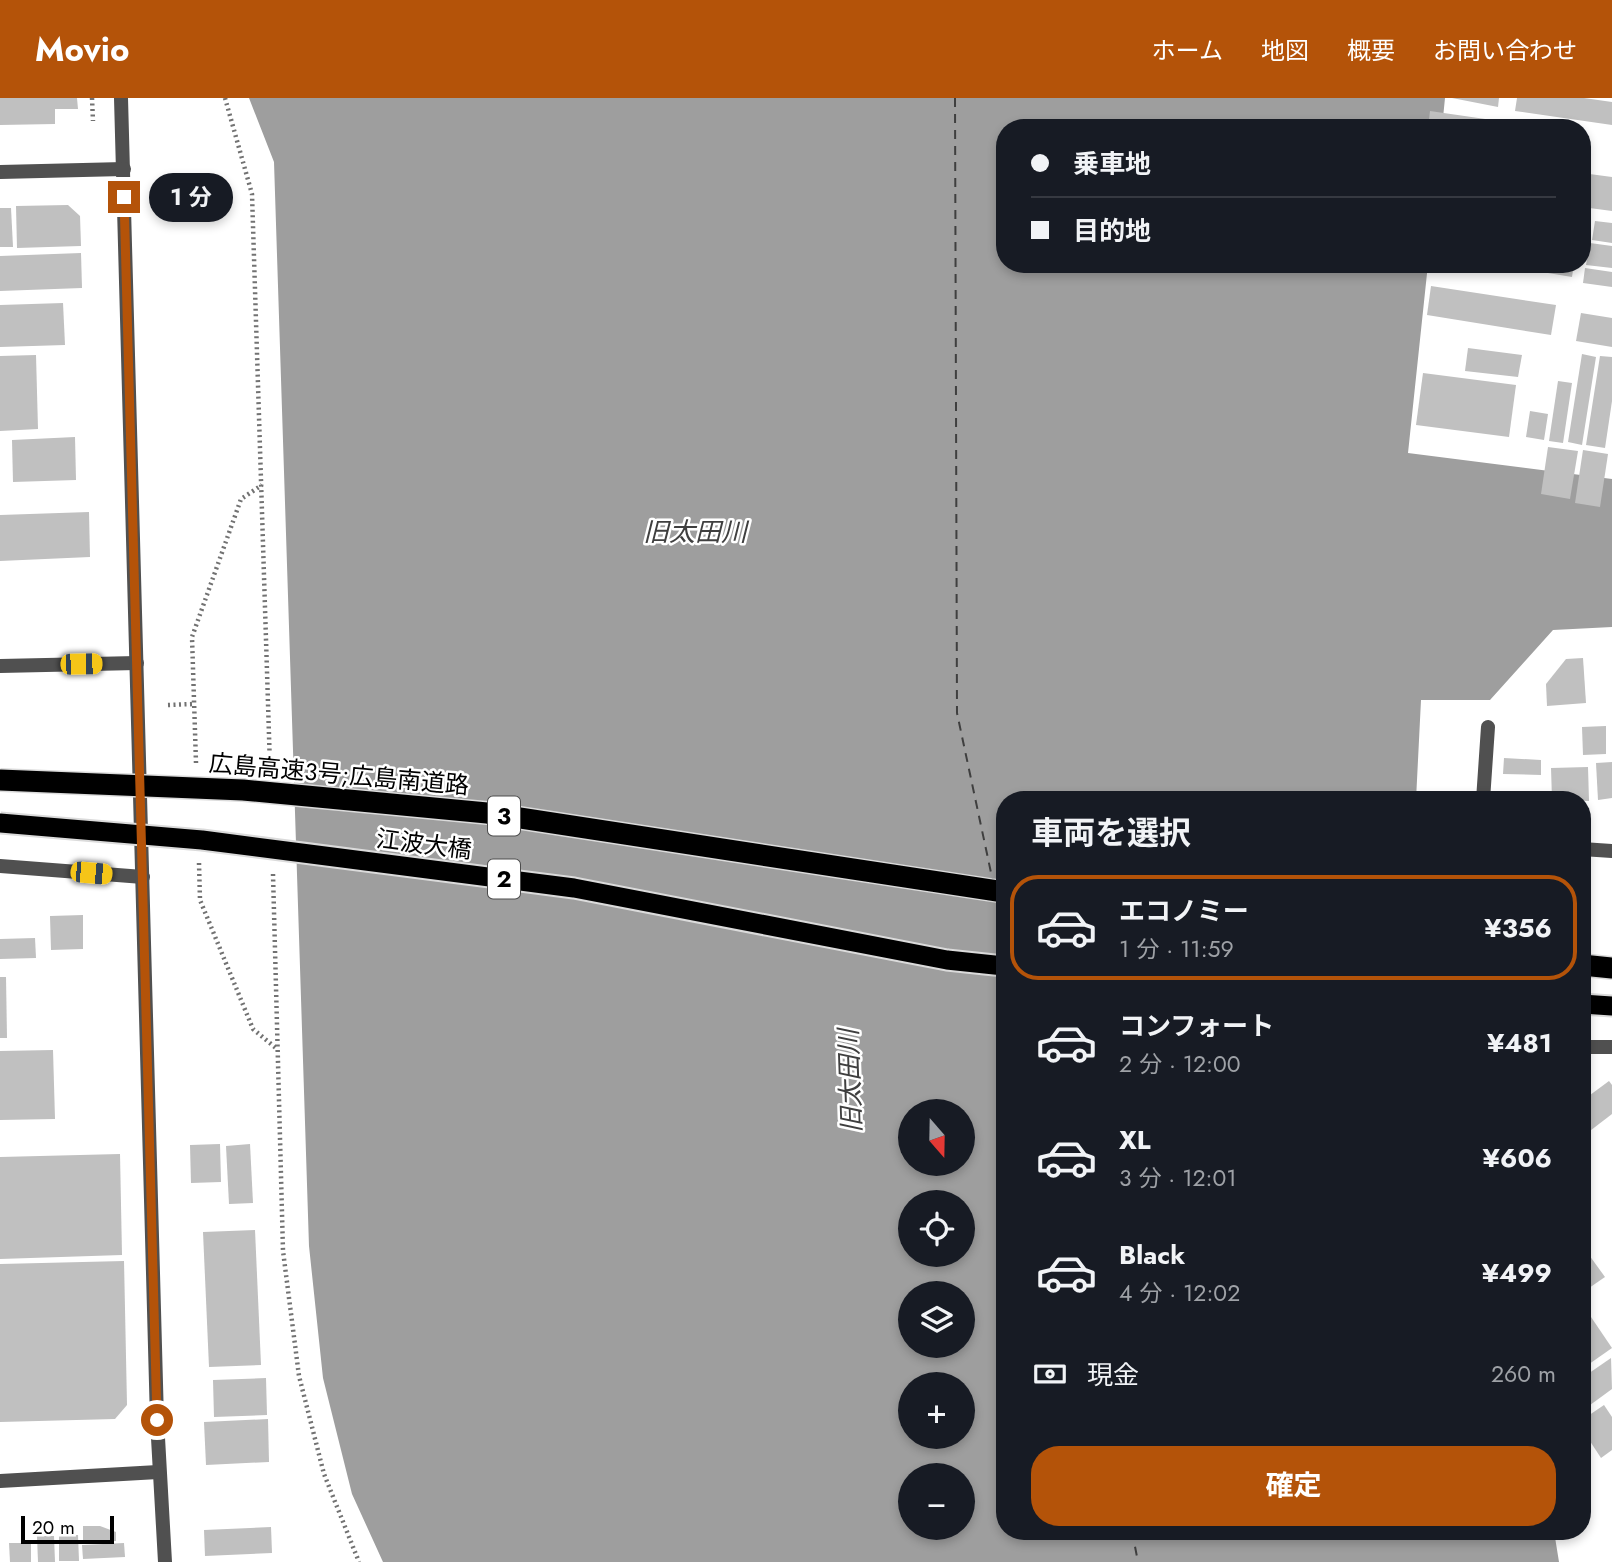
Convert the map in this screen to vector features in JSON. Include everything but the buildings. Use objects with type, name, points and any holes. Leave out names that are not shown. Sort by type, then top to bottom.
[{"type":"highway","name":"広島高速3号;広島南道路","points":[[0,780],[243,790],[487,813],[996,890]]},
{"type":"highway","name":"江波大橋","points":[[0,823],[202,839],[575,888],[947,960],[996,964]]},
{"type":"highway","points":[[1591,966],[1612,968]]},
{"type":"highway","points":[[1591,1005],[1612,1006]]},
{"type":"street","points":[[121,98],[159,1472],[165,1562]]},
{"type":"street","points":[[0,172],[124,169]]},
{"type":"street","points":[[0,666],[136,663]]},
{"type":"street","points":[[1484,791],[1488,727]]},
{"type":"street","points":[[1591,850],[1612,851]]},
{"type":"street","points":[[0,866],[143,877]]},
{"type":"street","points":[[1591,1047],[1612,1047]]},
{"type":"street","points":[[0,1481],[159,1472]]},
{"type":"path","points":[[92,98],[93,121]]},
{"type":"path","points":[[168,705],[194,704]]},
{"type":"water","name":"旧太田川","points":[[249,98],[1445,98],[1443,119],[996,119],[996,273],[1427,273],[1408,453],[1612,479],[1612,627],[1553,630],[1490,700],[1421,700],[1416,791],[996,791],[996,1540],[1555,1540],[1559,1562],[383,1562],[352,1494],[323,1378],[309,1246],[274,162]]},
{"type":"ferry route","points":[[955,98],[957,713],[993,882]]},
{"type":"ferry route","points":[[1134,1540],[1138,1562]]},
{"type":"route","points":[[124,197],[157,1420]]}]
